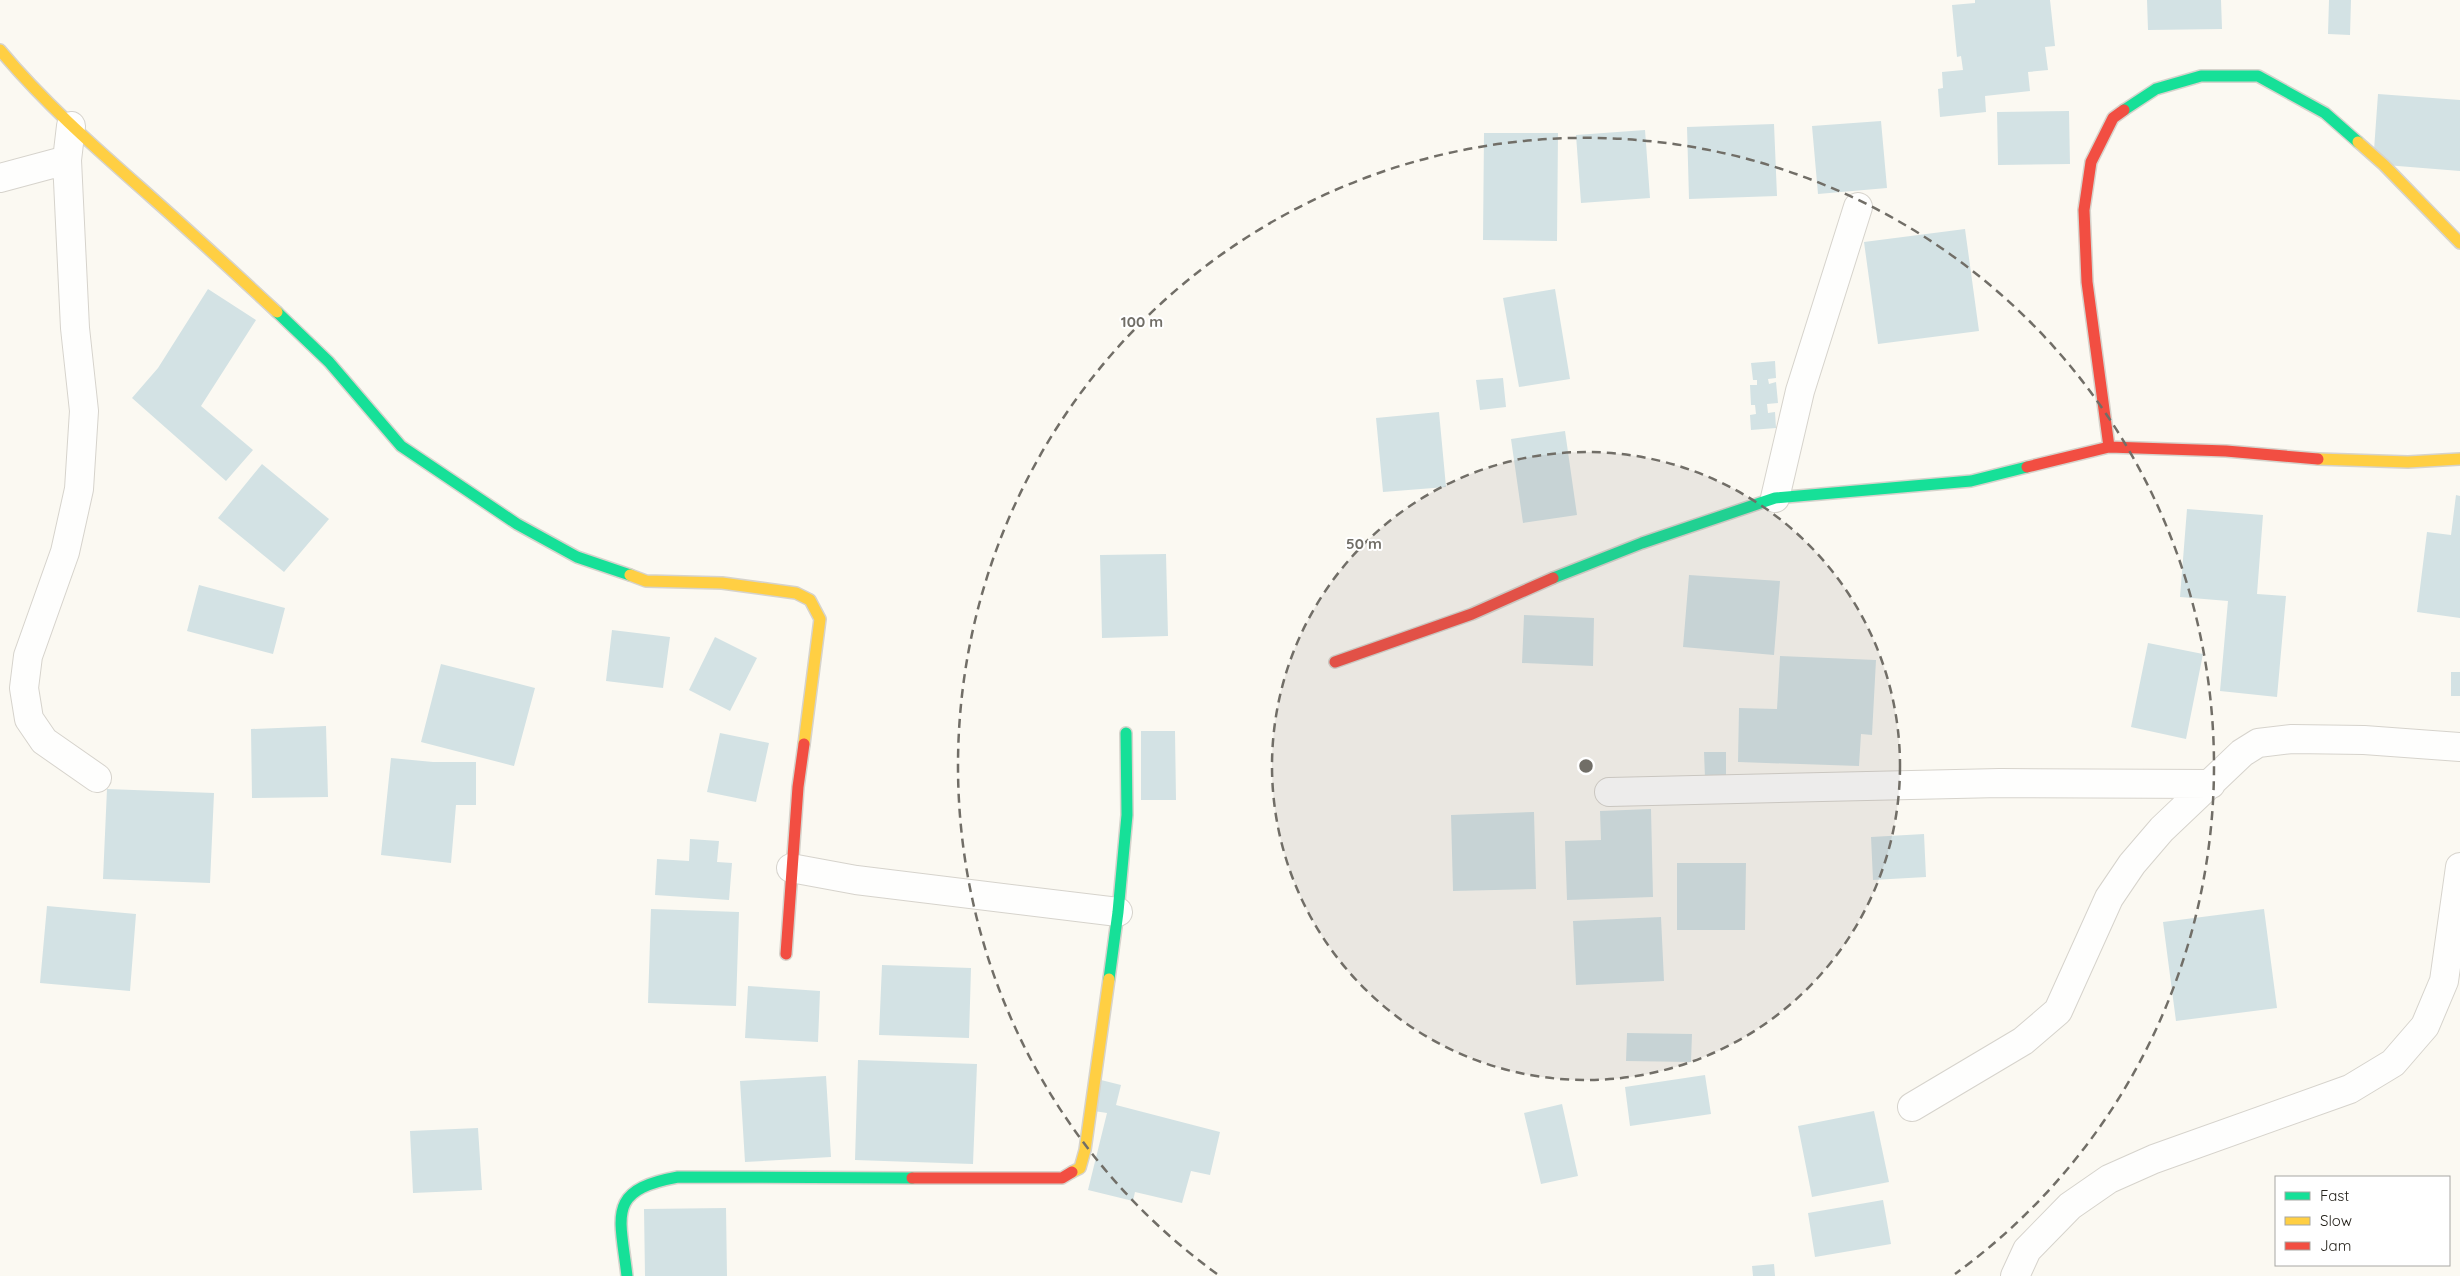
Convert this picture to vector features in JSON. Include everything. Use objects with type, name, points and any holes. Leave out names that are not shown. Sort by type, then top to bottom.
[{"type":"street","points":[[0,50],[23,78],[71,126],[208,247],[329,362],[401,446],[517,524],[577,557],[646,581],[722,582],[796,594],[810,600],[820,619],[798,787],[786,954]]},
{"type":"street","points":[[2109,447],[2087,282],[2084,210],[2091,162],[2113,118],[2156,89],[2202,76],[2258,76],[2324,113],[2384,166],[2460,243]]},
{"type":"street","points":[[71,126],[67,160],[75,328],[84,411],[79,489],[65,552],[28,656],[24,688],[29,719],[44,741],[97,778]]},
{"type":"street","points":[[0,178],[67,160]]},
{"type":"street","points":[[1775,498],[1800,391],[1858,207]]},
{"type":"street","points":[[1335,662],[1472,614],[1642,543],[1775,498],[1971,481],[2109,447],[2226,451],[2319,459],[2408,462],[2460,459]]},
{"type":"street","points":[[627,1276],[621,1212],[625,1199],[636,1187],[656,1180],[678,1177],[1062,1178],[1080,1168],[1085,1150],[1118,912],[1126,816],[1126,734]]},
{"type":"street","points":[[1912,1107],[2023,1041],[2058,1010],[2109,898],[2132,864],[2162,829],[2242,753],[2258,743],[2274,740],[2364,740],[2460,747]]},
{"type":"street","points":[[1609,792],[1990,784],[2211,784]]},
{"type":"street","points":[[2015,1276],[2027,1250],[2070,1206],[2109,1179],[2154,1159],[2350,1089],[2393,1062],[2424,1026],[2444,981],[2460,867]]},
{"type":"street","points":[[791,868],[856,880],[1118,912]]},
{"type":"building","points":[[1975,0],[2050,0],[2055,46],[2045,47],[2048,70],[2028,72],[2030,91],[1985,96],[1986,112],[1940,117],[1938,89],[1943,88],[1942,72],[1963,70],[1961,56],[1957,57],[1952,5],[1975,3]]},
{"type":"building","points":[[2147,0],[2221,0],[2222,29],[2148,30]]},
{"type":"building","points":[[2329,0],[2351,0],[2350,35],[2328,34]]},
{"type":"building","points":[[2378,94],[2460,100],[2460,171],[2373,164]]},
{"type":"building","points":[[2069,111],[2070,164],[1998,165],[1997,112]]},
{"type":"building","points":[[1881,121],[1887,188],[1818,194],[1812,126]]},
{"type":"building","points":[[1774,124],[1777,196],[1689,199],[1687,127]]},
{"type":"building","points":[[1645,130],[1650,198],[1581,203],[1576,135]]},
{"type":"building","points":[[1484,133],[1558,133],[1557,241],[1483,240]]},
{"type":"building","points":[[1965,229],[1979,331],[1878,344],[1864,242]]},
{"type":"building","points":[[208,289],[256,320],[201,406],[253,450],[226,481],[132,398],[158,368]]},
{"type":"building","points":[[1555,289],[1570,379],[1519,387],[1503,298]]},
{"type":"building","points":[[1775,361],[1776,378],[1768,379],[1769,384],[1776,382],[1778,403],[1767,404],[1768,413],[1775,412],[1776,428],[1751,430],[1750,415],[1756,414],[1755,405],[1751,405],[1750,385],[1757,385],[1757,380],[1753,380],[1751,363]]},
{"type":"building","points":[[1503,378],[1506,407],[1480,410],[1476,380]]},
{"type":"building","points":[[1439,412],[1446,487],[1383,492],[1376,418]]},
{"type":"building","points":[[1565,431],[1577,515],[1523,523],[1511,439]]},
{"type":"building","points":[[262,464],[329,519],[284,572],[218,518]]},
{"type":"building","points":[[2456,495],[2460,496],[2460,618],[2417,612],[2427,532],[2451,535]]},
{"type":"building","points":[[2187,509],[2263,515],[2257,594],[2286,596],[2277,697],[2220,691],[2228,601],[2180,597]]},
{"type":"building","points":[[1166,554],[1168,636],[1102,638],[1100,555]]},
{"type":"building","points":[[1689,575],[1780,581],[1774,655],[1683,647]]},
{"type":"building","points":[[199,585],[285,608],[273,654],[187,631]]},
{"type":"building","points":[[1524,615],[1594,618],[1593,666],[1522,663]]},
{"type":"building","points":[[612,630],[670,637],[663,688],[606,681]]},
{"type":"building","points":[[715,637],[757,658],[730,711],[689,690]]},
{"type":"building","points":[[2148,643],[2203,654],[2186,739],[2131,727]]},
{"type":"building","points":[[1780,656],[1876,660],[1872,735],[1861,734],[1859,766],[1738,762],[1739,708],[1777,709]]},
{"type":"building","points":[[441,664],[535,688],[514,766],[421,742]]},
{"type":"building","points":[[2451,672],[2460,672],[2460,696],[2451,696]]},
{"type":"building","points":[[326,726],[328,797],[252,798],[251,729]]},
{"type":"building","points":[[1141,731],[1175,731],[1176,800],[1141,800]]},
{"type":"building","points":[[720,733],[769,743],[756,802],[707,792]]},
{"type":"building","points":[[1704,752],[1726,752],[1726,778],[1705,778]]},
{"type":"building","points":[[391,758],[433,762],[476,762],[476,805],[456,805],[451,863],[381,855]]},
{"type":"building","points":[[107,789],[214,793],[210,883],[103,879]]},
{"type":"building","points":[[1651,809],[1653,897],[1567,900],[1565,841],[1601,840],[1600,811]]},
{"type":"building","points":[[1534,812],[1536,889],[1453,891],[1451,815]]},
{"type":"building","points":[[1924,834],[1926,877],[1873,880],[1871,837]]},
{"type":"building","points":[[690,839],[719,841],[717,862],[732,863],[729,900],[655,895],[657,859],[689,861]]},
{"type":"building","points":[[1677,863],[1746,863],[1745,930],[1677,930]]},
{"type":"building","points":[[47,906],[136,914],[130,991],[40,983]]},
{"type":"building","points":[[651,909],[739,912],[736,1006],[648,1003]]},
{"type":"building","points":[[2264,909],[2277,1008],[2176,1021],[2163,922]]},
{"type":"building","points":[[1661,917],[1664,981],[1576,985],[1573,921]]},
{"type":"building","points":[[882,965],[971,968],[969,1038],[879,1035]]},
{"type":"building","points":[[748,986],[820,991],[818,1042],[745,1038]]},
{"type":"building","points":[[1627,1033],[1692,1034],[1691,1062],[1626,1061]]},
{"type":"building","points":[[858,1060],[977,1064],[973,1164],[855,1160]]},
{"type":"building","points":[[1705,1075],[1711,1114],[1630,1126],[1625,1087]]},
{"type":"building","points":[[826,1076],[831,1157],[745,1162],[740,1081]]},
{"type":"building","points":[[1101,1080],[1121,1085],[1116,1105],[1220,1132],[1210,1175],[1191,1171],[1182,1203],[1135,1192],[1133,1201],[1088,1190],[1107,1113],[1094,1111]]},
{"type":"building","points":[[1562,1104],[1578,1176],[1541,1184],[1524,1113]]},
{"type":"building","points":[[1874,1111],[1889,1182],[1812,1197],[1798,1126]]},
{"type":"building","points":[[478,1128],[482,1190],[413,1193],[410,1131]]},
{"type":"building","points":[[1883,1200],[1891,1244],[1815,1257],[1808,1213]]},
{"type":"building","points":[[726,1208],[727,1276],[645,1276],[644,1209]]},
{"type":"building","points":[[1774,1264],[1775,1276],[1753,1276],[1752,1266]]},
{"type":"traffic: fast","points":[[2124,110],[2156,89],[2201,76],[2258,76],[2325,113],[2358,142]]},
{"type":"traffic: fast","points":[[277,312],[329,362],[401,446],[517,524],[577,557],[630,575]]},
{"type":"traffic: fast","points":[[1553,578],[1642,543],[1775,498],[1971,481],[2027,467]]},
{"type":"traffic: fast","points":[[1109,979],[1118,912],[1127,815],[1126,733]]},
{"type":"traffic: fast","points":[[627,1276],[621,1221],[623,1208],[628,1198],[639,1189],[655,1182],[678,1177],[912,1178]]},
{"type":"traffic: slow","points":[[0,50],[72,126],[277,312]]},
{"type":"traffic: slow","points":[[2358,142],[2384,165],[2460,243]]},
{"type":"traffic: slow","points":[[2318,459],[2408,462],[2460,459]]},
{"type":"traffic: slow","points":[[630,575],[646,581],[722,583],[796,593],[810,600],[820,619],[804,744]]},
{"type":"traffic: slow","points":[[1072,1172],[1080,1168],[1085,1150],[1109,979]]},
{"type":"traffic: jam","points":[[2109,447],[2087,282],[2084,210],[2091,162],[2113,118],[2124,110]]},
{"type":"traffic: jam","points":[[2027,467],[2109,447],[2226,451],[2318,459]]},
{"type":"traffic: jam","points":[[1335,662],[1472,614],[1553,578]]},
{"type":"traffic: jam","points":[[786,954],[798,787],[804,744]]},
{"type":"traffic: jam","points":[[912,1178],[1062,1178],[1072,1172]]}]
